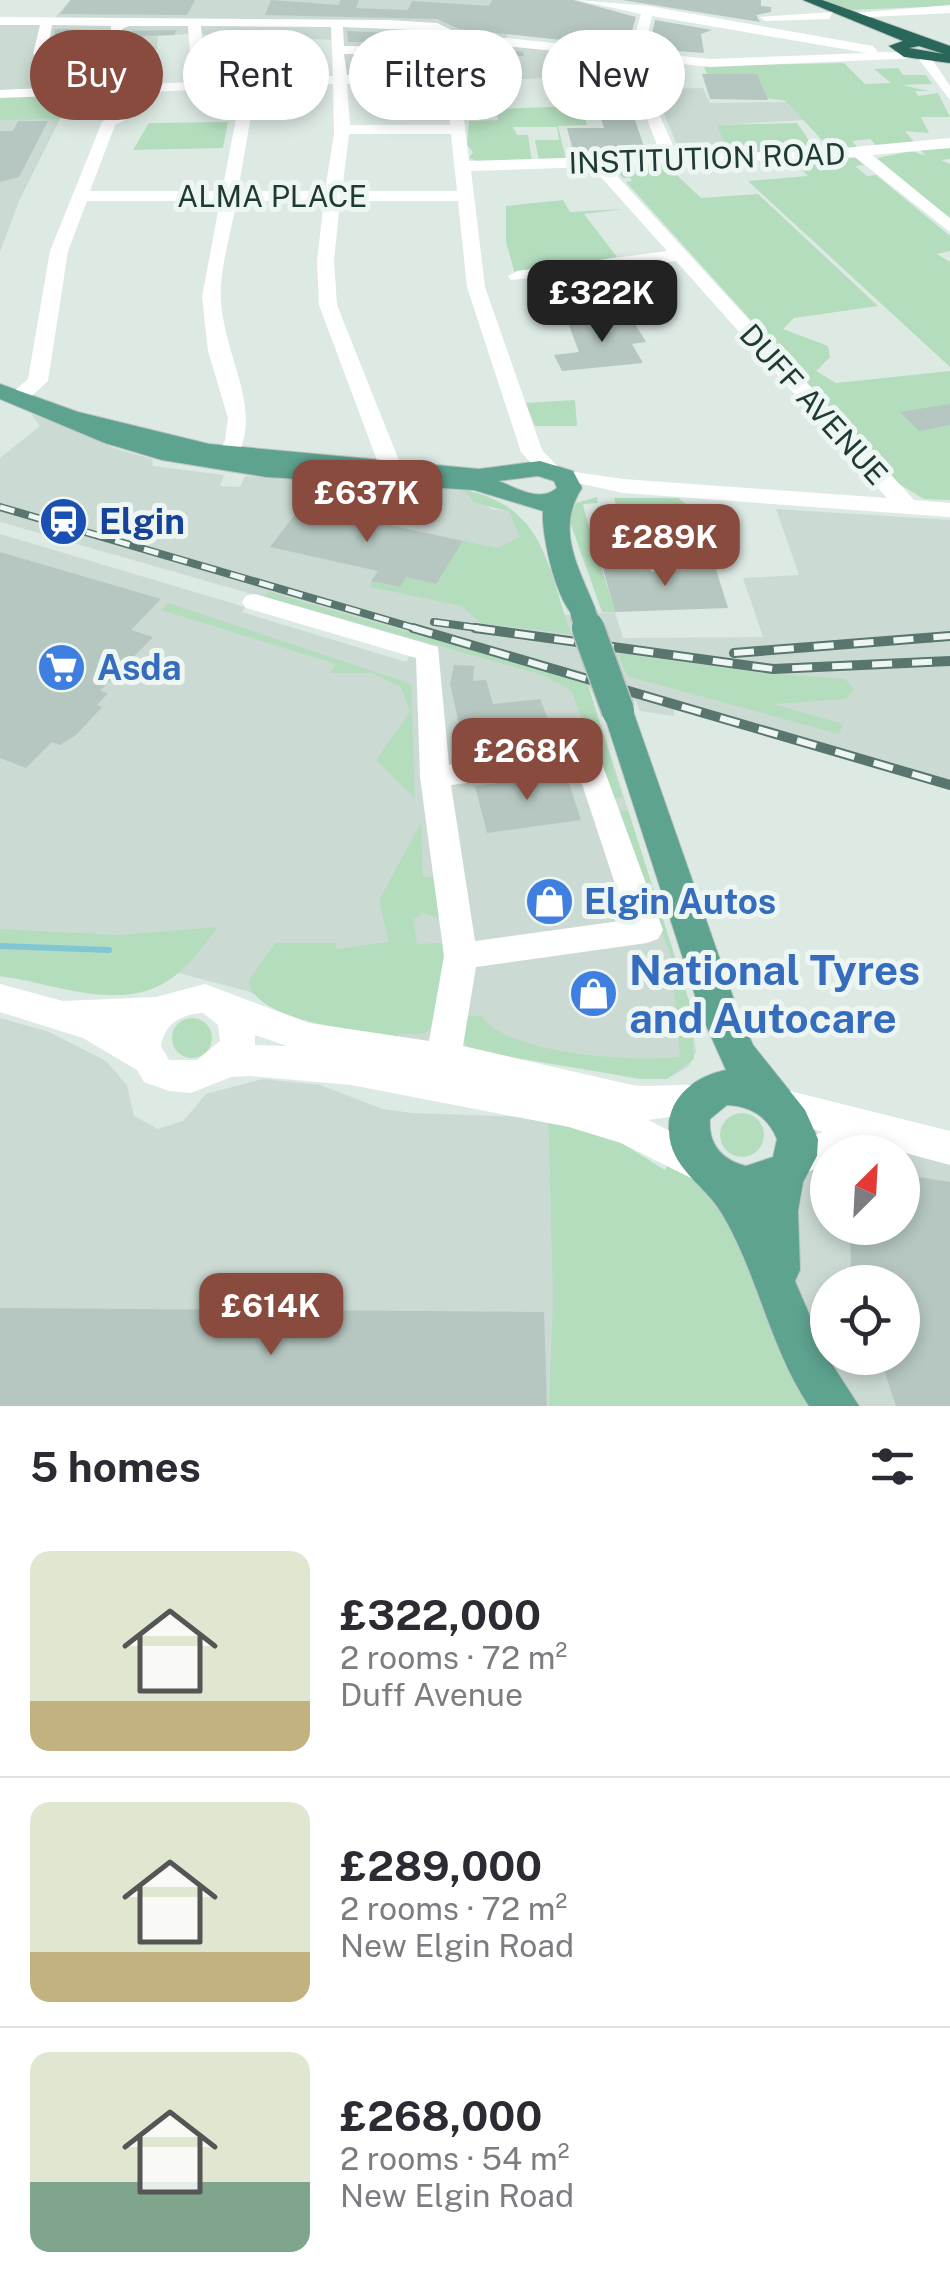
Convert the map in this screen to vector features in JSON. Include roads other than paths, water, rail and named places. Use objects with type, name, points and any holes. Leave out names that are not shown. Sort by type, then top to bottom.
[{"type":"highway","points":[[810,0],[933,52]]},
{"type":"highway","points":[[872,23],[898,45],[933,52]]},
{"type":"main road","points":[[9,395],[134,443],[226,458],[538,481],[554,510],[559,542],[582,613],[720,1014],[738,1056],[794,1126],[777,1211],[779,1293]]},
{"type":"main road","points":[[720,1014],[702,1097],[687,1129],[690,1148],[750,1220],[803,1357],[836,1406]]},
{"type":"main road","points":[[702,1097],[732,1086],[772,1100]]},
{"type":"main road","points":[[714,1174],[760,1185],[789,1166]]},
{"type":"street","points":[[106,20],[117,14],[126,0]]},
{"type":"street","points":[[584,0],[879,51]]},
{"type":"street","points":[[44,30],[47,10]]},
{"type":"street","points":[[0,21],[47,10],[106,20],[163,15],[194,21],[441,21],[445,30]]},
{"type":"street","points":[[637,30],[650,10]]},
{"type":"street","points":[[849,14],[950,10]]},
{"type":"street","points":[[725,23],[829,15]]},
{"type":"street","points":[[116,30],[131,20]]},
{"type":"street","points":[[194,21],[195,30]]},
{"type":"street","points":[[337,23],[342,130],[323,246],[328,305],[389,473]]},
{"type":"street","points":[[846,60],[898,45]]},
{"type":"street","points":[[336,50],[349,49]]},
{"type":"street","points":[[685,60],[745,64],[933,52],[950,96]]},
{"type":"street","points":[[329,78],[349,78]]},
{"type":"street","points":[[0,94],[30,92]]},
{"type":"street","points":[[9,395],[38,380],[60,252],[102,120]]},
{"type":"street","points":[[226,458],[239,433],[239,418],[218,350],[211,296],[243,120]]},
{"type":"street","points":[[459,120],[476,287],[538,481],[950,510]]},
{"type":"street","points":[[657,120],[671,160]]},
{"type":"street","points":[[342,130],[460,129]]},
{"type":"street","name":"INSTITUTION ROAD","points":[[464,166],[859,152],[950,142]]},
{"type":"street","points":[[859,152],[950,227]]},
{"type":"street","name":"DUFF AVENUE","points":[[596,162],[908,508]]},
{"type":"street","name":"ALMA PLACE","points":[[79,196],[466,196]]},
{"type":"street","points":[[517,276],[680,255]]},
{"type":"street","points":[[255,602],[429,653],[435,777],[460,956],[441,1072]]},
{"type":"street","points":[[435,777],[586,757],[647,930],[460,956]]},
{"type":"street","points":[[0,998],[56,1011],[124,1040],[157,1071],[186,1079],[203,1076],[224,1062],[236,1046],[236,1022],[231,1012]]},
{"type":"street","points":[[56,1011],[160,1012],[198,998],[309,1038],[587,1112],[635,1130],[714,1174]]},
{"type":"street","points":[[147,1058],[144,1034],[160,1012]]},
{"type":"street","points":[[224,1062],[293,1059],[441,1072],[660,1104],[702,1097]]},
{"type":"street","points":[[772,1100],[934,1145]]},
{"type":"street","points":[[789,1166],[832,1146],[934,1145]]},
{"type":"waterway","points":[[0,946],[109,950]]},
{"type":"railway","points":[[0,507],[421,630]]},
{"type":"railway","points":[[434,622],[493,630]]},
{"type":"railway","points":[[413,628],[950,785]]},
{"type":"railway","points":[[475,628],[773,669],[950,661]]},
{"type":"railway","points":[[734,653],[950,636]]},
{"type":"place","name":"Elgin","points":[[64,521]]},
{"type":"place","name":"Asda","points":[[62,667]]},
{"type":"place","name":"Elgin Autos","points":[[549,901]]},
{"type":"place","name":"National Tyres and Autocare","points":[[594,993]]}]
